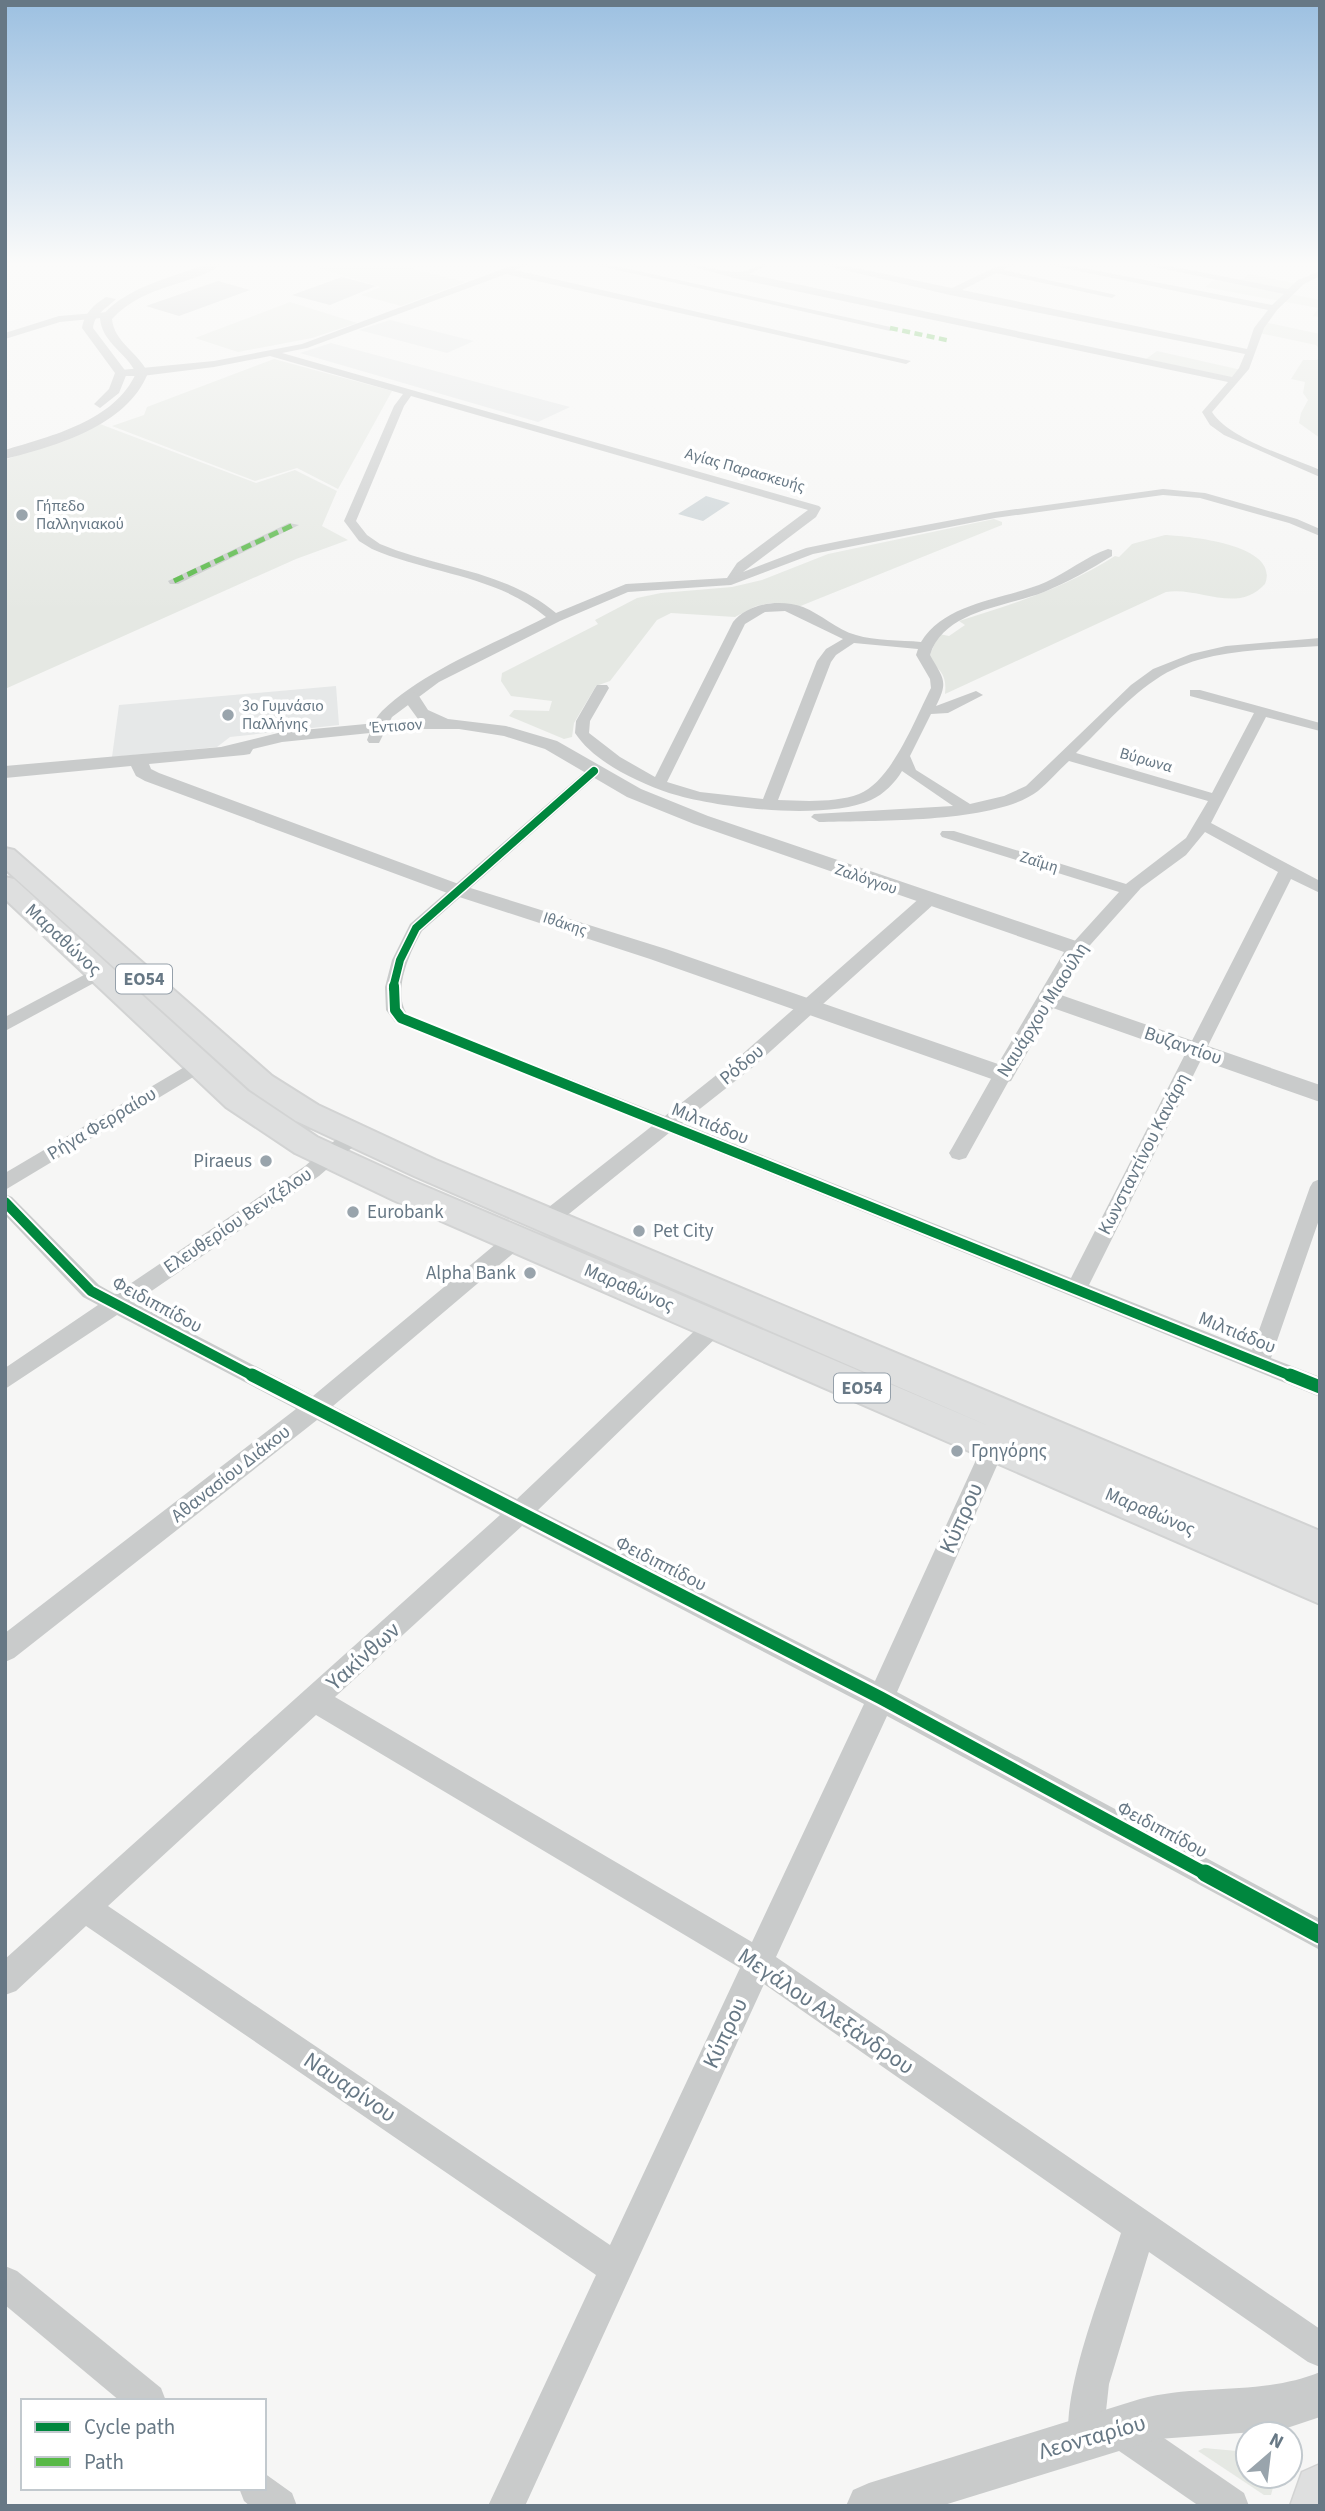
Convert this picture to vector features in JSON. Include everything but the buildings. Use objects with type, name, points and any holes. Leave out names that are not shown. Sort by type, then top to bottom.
[{"type":"main road","name":"Μαραθώνος","points":[[5,855],[261,1083],[307,1113],[342,1146],[516,1239],[1320,1585]]},
{"type":"main road","name":"Μαραθώνος","points":[[8,892],[198,1065],[263,1118],[290,1136],[342,1146],[547,1220],[1320,1550]]},
{"type":"main road","points":[[1316,2506],[1320,2490]]},
{"type":"street","points":[[5,447],[57,428],[85,414],[110,396],[120,378]]},
{"type":"street","points":[[5,456],[101,417],[130,396],[140,378]]},
{"type":"street","name":"Αγίας Παρασκευής","points":[[363,378],[815,508],[811,515],[741,566],[731,581]]},
{"type":"street","points":[[1226,378],[1234,380],[1207,412],[1214,424],[1275,456],[1320,474]]},
{"type":"street","points":[[1212,389],[1224,392]]},
{"type":"street","points":[[410,391],[399,406],[350,521],[364,538],[396,553],[519,594],[542,605],[555,618]]},
{"type":"street","points":[[383,733],[392,709],[441,675],[555,618],[626,588],[731,581],[810,551],[832,546],[995,514],[1163,492],[1201,495],[1293,521],[1320,533]]},
{"type":"street","points":[[174,581],[293,525]]},
{"type":"street","points":[[658,793],[769,804],[835,802],[861,798],[885,784],[893,774],[928,710],[938,683],[924,659],[924,646],[930,635],[946,622],[1042,588],[1108,553]]},
{"type":"street","points":[[658,793],[721,657],[745,616],[768,607],[790,608],[852,639],[924,646]]},
{"type":"street","points":[[769,804],[824,662],[831,652],[852,639]]},
{"type":"street","points":[[602,688],[583,721],[581,728],[584,738],[658,793],[715,814],[753,817],[945,811],[967,809],[1021,795],[1031,789],[1136,688],[1158,672],[1196,657],[1226,650],[1320,642]]},
{"type":"street","points":[[1195,693],[1320,727]]},
{"type":"street","points":[[928,710],[943,710],[976,695]]},
{"type":"street","points":[[411,697],[422,714],[445,724]]},
{"type":"street","name":"Ναυάρχου Μιαούλη","points":[[960,1153],[1077,949],[1129,890],[1187,847],[1204,825],[1262,711]]},
{"type":"street","name":"Έντισον","points":[[5,772],[228,750],[445,724],[496,728],[556,748],[594,771],[658,793]]},
{"type":"street","name":"Έντισον","points":[[383,733],[486,735],[556,748]]},
{"type":"street","name":"Βύρωνα","points":[[1066,755],[1216,799]]},
{"type":"street","points":[[904,758],[910,772],[967,809]]},
{"type":"street","name":"Ιθάκης","points":[[138,759],[143,772],[152,777],[457,890],[809,1006],[1003,1075]]},
{"type":"street","name":"Μιλτιάδου","points":[[594,771],[423,920],[405,944],[392,998],[396,1014],[409,1022],[1259,1360],[1320,1387]]},
{"type":"street","points":[[893,774],[919,787],[945,811]]},
{"type":"street","name":"Ζαλόγγου","points":[[658,793],[731,832],[1077,949]]},
{"type":"street","points":[[1204,825],[1320,888]]},
{"type":"street","name":"Ζαΐμη","points":[[948,834],[1129,890]]},
{"type":"street","name":"Κωνσταντίνου Κανάρη","points":[[1077,1288],[1287,870]]},
{"type":"street","name":"Ρόδου","points":[[547,1220],[667,1126],[809,1006],[928,900]]},
{"type":"street","points":[[5,1025],[99,973]]},
{"type":"street","name":"Βυζαντίου","points":[[1047,998],[1320,1094]]},
{"type":"street","name":"Ρήγα Φερραίου","points":[[5,1183],[198,1065]]},
{"type":"street","name":"Ελευθερίου Βενιζέλου","points":[[5,1380],[342,1146]]},
{"type":"street","points":[[1259,1360],[1320,1187]]},
{"type":"street","name":"Φειδιππίδου","points":[[5,1202],[91,1291],[881,1698],[1320,1935]]},
{"type":"street","name":"Αθανασίου Διάκου","points":[[5,1649],[315,1408],[516,1239]]},
{"type":"street","name":"Υακίνθων","points":[[5,1980],[521,1511],[715,1325]]},
{"type":"street","name":"Κύπρου","points":[[506,2506],[881,1698],[994,1445]]},
{"type":"street","name":"Μεγάλου Αλεξάνδρου","points":[[315,1700],[758,1962],[1320,2350]]},
{"type":"street","name":"Ναυαρίνου","points":[[85,1907],[615,2268]]},
{"type":"street","points":[[1140,2226],[1091,2384],[1101,2433],[1231,2506]]},
{"type":"street","points":[[5,2283],[146,2399]]},
{"type":"street","name":"Λεονταρίου","points":[[869,2506],[1101,2433],[1191,2413],[1279,2410],[1320,2395]]},
{"type":"street","points":[[259,2490],[279,2506]]},
{"type":"shaded area","points":[[223,378],[345,378],[392,391],[338,489],[297,468],[255,481],[112,426],[144,415],[147,407]]},
{"type":"shaded area","points":[[387,378],[462,378],[570,407],[538,422]]},
{"type":"shaded area","points":[[1320,378],[1320,438],[1299,423],[1308,400],[1303,393],[1305,382],[1291,379]]},
{"type":"shaded area","points":[[100,424],[256,483],[295,470],[337,491],[322,526],[348,540],[296,559],[5,689],[5,460]]},
{"type":"shaded area","points":[[706,496],[730,503],[703,521],[678,514]]},
{"type":"shaded area","points":[[994,519],[1002,522],[1002,525],[798,607],[771,603],[756,606],[735,617],[671,613],[657,620],[610,681],[596,686],[574,723],[572,737],[564,739],[509,716],[514,710],[549,711],[552,701],[511,696],[501,681],[502,673],[598,624],[595,620],[637,598],[661,593],[732,587],[762,580],[828,554]]},
{"type":"shaded area","points":[[1165,535],[1211,540],[1246,551],[1259,560],[1266,570],[1265,584],[1254,593],[1230,599],[1179,591],[1166,592],[945,694],[942,674],[928,659],[939,634],[949,636],[965,625],[959,621],[1059,586],[1115,556],[1119,557],[1132,544]]},
{"type":"shaded area","name":"3ο Γυμνάσιο Παλλήνης","points":[[336,686],[339,725],[230,737],[217,747],[112,757],[119,705]]},
{"type":"shaded area","points":[[1204,2448],[1234,2451],[1234,2475],[1198,2451]]},
{"type":"shaded area","points":[[1256,2490],[1272,2490],[1271,2495],[1264,2495]]},
{"type":"marked path","points":[[174,581],[293,525]]},
{"type":"cycle path","points":[[594,771],[416,928],[405,948],[396,974],[393,999],[395,1010],[401,1018],[1320,1387]]},
{"type":"cycle path","points":[[5,1202],[91,1291],[881,1698],[1320,1935]]},
{"type":"place","name":"Γήπεδο Παλληνιακού","points":[[22,515]]},
{"type":"place","name":"3ο Γυμνάσιο Παλλήνης","points":[[228,715]]},
{"type":"place","name":"Piraeus","points":[[266,1161]]},
{"type":"place","name":"Eurobank","points":[[353,1212]]},
{"type":"place","name":"Pet City","points":[[639,1231]]},
{"type":"place","name":"Alpha Bank","points":[[530,1273]]},
{"type":"place","name":"Γρηγόρης","points":[[957,1451]]}]
